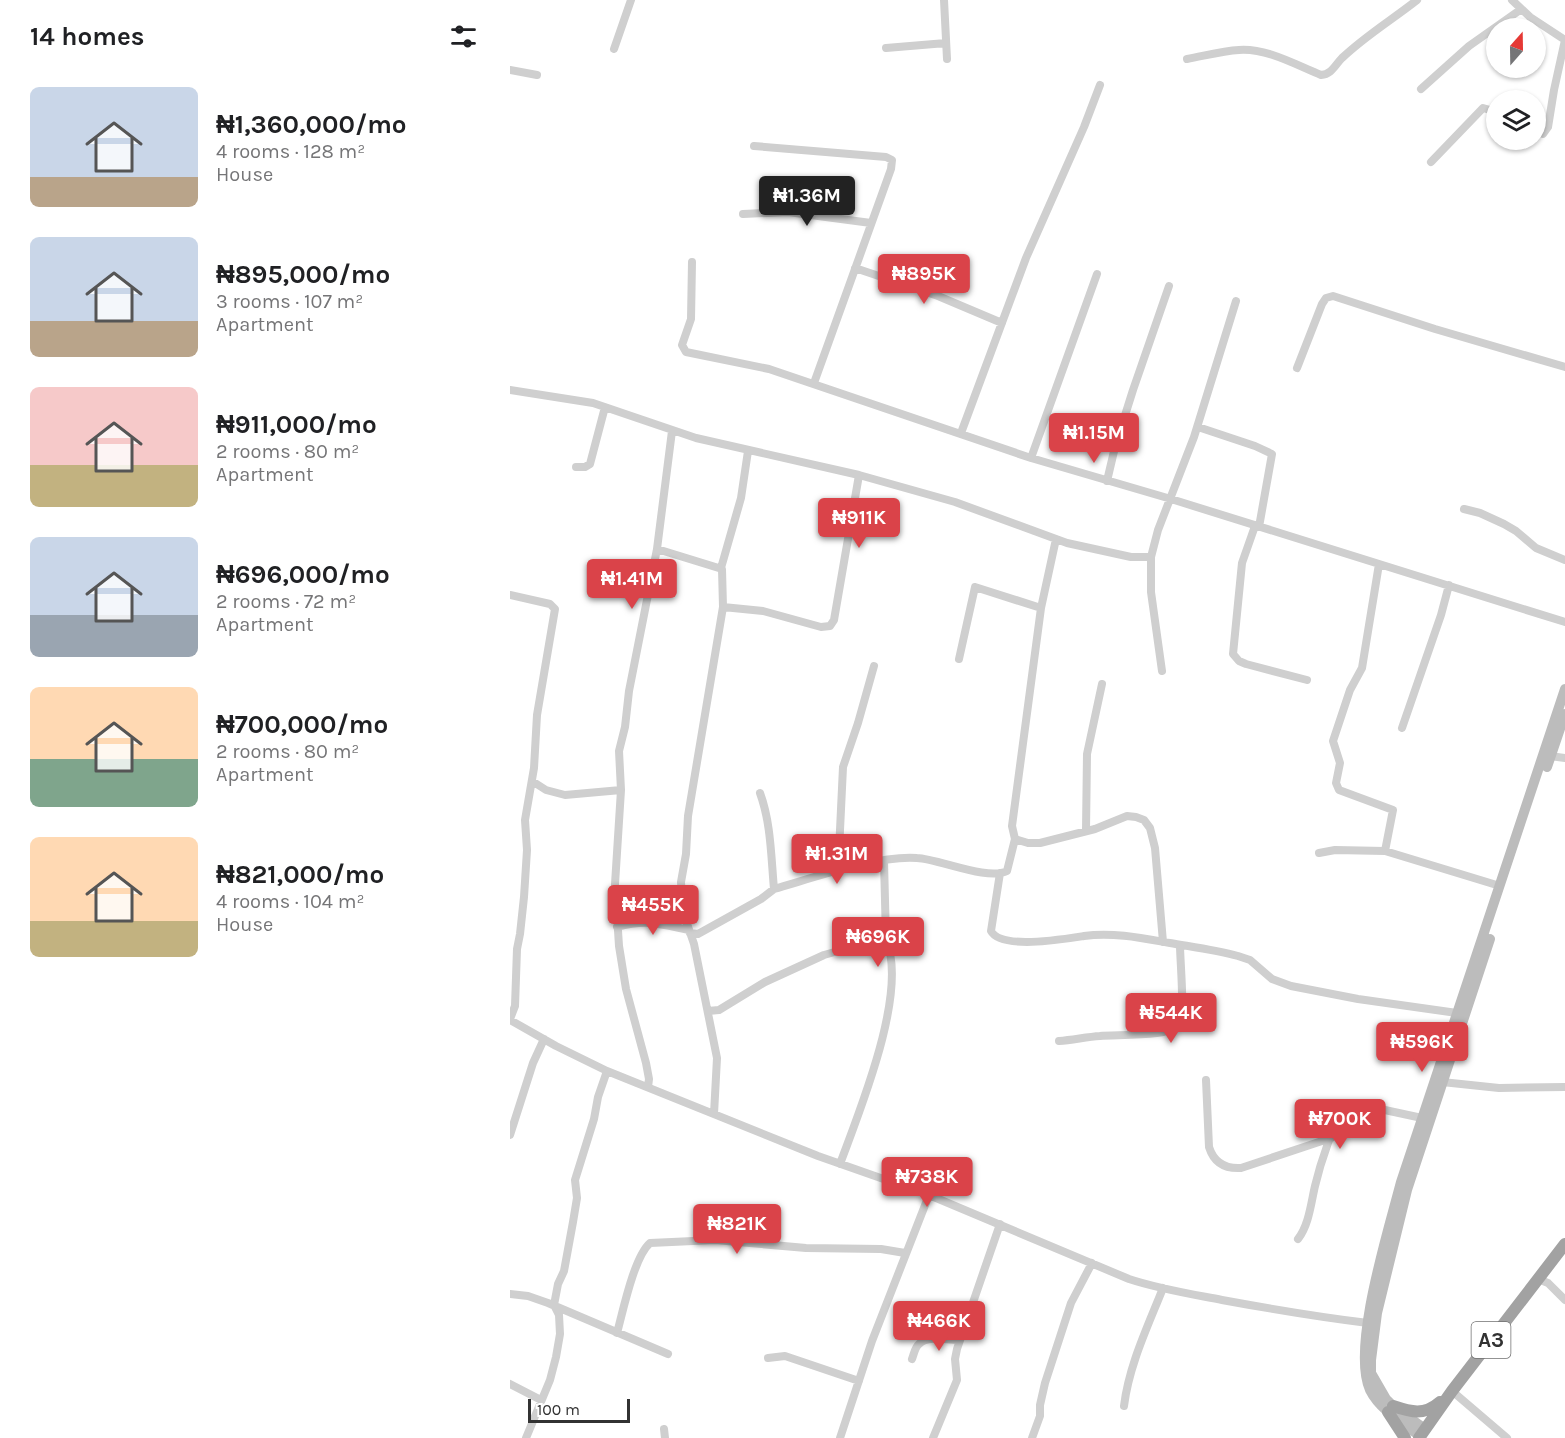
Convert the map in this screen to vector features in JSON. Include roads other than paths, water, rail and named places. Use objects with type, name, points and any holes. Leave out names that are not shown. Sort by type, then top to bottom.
[{"type":"highway","name":"A3","points":[[1422,1434],[1452,1391],[1565,1244]]},
{"type":"highway","points":[[1390,1409],[1424,1412],[1436,1406],[1452,1391]]},
{"type":"highway","points":[[1390,1409],[1405,1438]]},
{"type":"main road","points":[[1390,1409],[1371,1373],[1377,1313],[1407,1190],[1546,762],[1565,689]]},
{"type":"main road","points":[[1422,1434],[1377,1401],[1366,1378],[1364,1350],[1368,1323],[1401,1182],[1500,886],[1565,714]]},
{"type":"street","points":[[614,49],[631,0]]},
{"type":"street","points":[[944,0],[947,59]]},
{"type":"street","points":[[1187,59],[1249,50],[1267,54],[1321,75],[1330,73],[1342,58],[1417,0]]},
{"type":"street","points":[[1512,0],[1521,10],[1565,40],[1546,132]]},
{"type":"street","points":[[1421,88],[1469,46],[1521,10]]},
{"type":"street","points":[[886,48],[946,43]]},
{"type":"street","points":[[510,70],[537,75]]},
{"type":"street","points":[[961,433],[1026,258],[1084,127],[1100,85]]},
{"type":"street","points":[[1431,162],[1482,109],[1486,108]]},
{"type":"street","points":[[754,146],[890,158],[891,169],[814,383]]},
{"type":"street","points":[[743,214],[788,212],[871,223]]},
{"type":"street","points":[[692,262],[691,319],[682,345],[683,350],[692,354],[769,369],[1031,458],[1171,499],[1565,622]]},
{"type":"street","points":[[855,268],[938,296],[1002,323]]},
{"type":"street","points":[[1031,458],[1097,274]]},
{"type":"street","points":[[1107,481],[1133,390],[1169,286]]},
{"type":"street","points":[[1297,368],[1322,304],[1326,298],[1332,296],[1565,367]]},
{"type":"street","points":[[1162,671],[1151,592],[1151,557],[1158,530],[1198,427],[1236,301]]},
{"type":"street","points":[[510,390],[605,407],[672,431],[748,451],[859,475],[955,502],[1056,539],[1131,557],[1151,557]]},
{"type":"street","points":[[576,467],[587,467],[590,464],[605,407]]},
{"type":"street","points":[[1198,427],[1272,454],[1257,527],[1242,563],[1233,654],[1239,662],[1307,680]]},
{"type":"street","points":[[648,1087],[649,1079],[644,1051],[626,989],[617,927],[615,863],[621,790],[619,747],[625,728],[629,691],[657,549],[672,431]]},
{"type":"street","points":[[714,1114],[718,1068],[697,954],[682,903],[681,882],[686,854],[688,816],[723,607],[721,568],[741,498],[748,451]]},
{"type":"street","points":[[723,607],[762,611],[821,627],[830,626],[834,620],[859,475]]},
{"type":"street","points":[[1464,509],[1480,513],[1504,524],[1536,548],[1565,560]]},
{"type":"street","points":[[617,927],[636,922],[649,922],[698,934],[761,899],[774,889],[898,858],[919,858],[968,870],[1000,873],[1007,871],[1015,839],[1012,826],[1041,608],[1056,539]]},
{"type":"street","points":[[657,549],[721,568]]},
{"type":"street","points":[[1379,564],[1362,668],[1342,710],[1333,741],[1340,762],[1336,783],[1339,790],[1393,810],[1385,851]]},
{"type":"street","points":[[1402,728],[1442,615],[1449,585]]},
{"type":"street","points":[[959,659],[975,587],[1041,608]]},
{"type":"street","points":[[510,595],[550,604],[555,609],[537,715],[532,781],[525,820],[527,850],[525,887],[517,949],[515,1006],[510,1019],[607,1071],[840,1164],[929,1195],[1129,1279],[1163,1288],[1303,1315],[1368,1323]]},
{"type":"street","points":[[838,872],[843,766],[874,666]]},
{"type":"street","points":[[1086,831],[1087,754],[1102,684]]},
{"type":"street","points":[[1546,762],[1565,758]]},
{"type":"street","points":[[532,781],[546,790],[565,795],[621,790]]},
{"type":"street","points":[[760,793],[768,819],[774,889]]},
{"type":"street","points":[[1015,839],[1028,843],[1040,843],[1086,831],[1126,816],[1136,817],[1147,823],[1155,848],[1163,942]]},
{"type":"street","points":[[1319,853],[1335,850],[1385,851],[1500,886]]},
{"type":"street","points":[[840,860],[847,869]]},
{"type":"street","points":[[840,1164],[888,1017],[892,980],[886,940],[884,861]]},
{"type":"street","points":[[1000,873],[991,932],[995,937],[1033,942],[1116,935],[1224,952],[1250,960],[1270,977],[1291,986],[1358,999],[1457,1013]]},
{"type":"street","points":[[708,1011],[719,1010],[765,981],[824,955],[880,939],[886,940]]},
{"type":"street","points":[[1059,1041],[1124,1033],[1156,1034],[1177,1028],[1182,1010],[1180,945]]},
{"type":"street","points":[[510,1135],[533,1063],[544,1038]]},
{"type":"street","points":[[526,1438],[550,1380],[560,1341],[559,1316],[554,1305],[558,1284],[564,1271],[573,1222],[577,1198],[575,1180],[607,1071]]},
{"type":"street","points":[[1206,1080],[1209,1147],[1211,1155],[1221,1165],[1241,1168],[1331,1138]]},
{"type":"street","points":[[1442,1082],[1499,1088],[1565,1087]]},
{"type":"street","points":[[1298,1239],[1307,1221],[1317,1176],[1331,1138],[1341,1112],[1348,1105],[1357,1104],[1422,1118]]},
{"type":"street","points":[[840,1438],[905,1253],[929,1195]]},
{"type":"street","points":[[933,1438],[957,1380],[955,1359],[960,1340],[1000,1224]]},
{"type":"street","points":[[617,1333],[631,1281],[650,1243],[715,1240],[806,1248],[881,1249],[905,1253]]},
{"type":"street","points":[[1032,1438],[1040,1416],[1045,1383],[1071,1304],[1092,1263]]},
{"type":"street","points":[[1538,1279],[1548,1283],[1565,1300]]},
{"type":"street","points":[[1124,1406],[1136,1357],[1163,1288]]},
{"type":"street","points":[[510,1294],[528,1296],[554,1305],[668,1354]]},
{"type":"street","points":[[912,1359],[917,1346],[924,1341],[960,1340]]},
{"type":"street","points":[[768,1358],[786,1356],[859,1381]]},
{"type":"street","points":[[510,1384],[541,1400]]},
{"type":"street","points":[[1452,1391],[1507,1438]]}]
